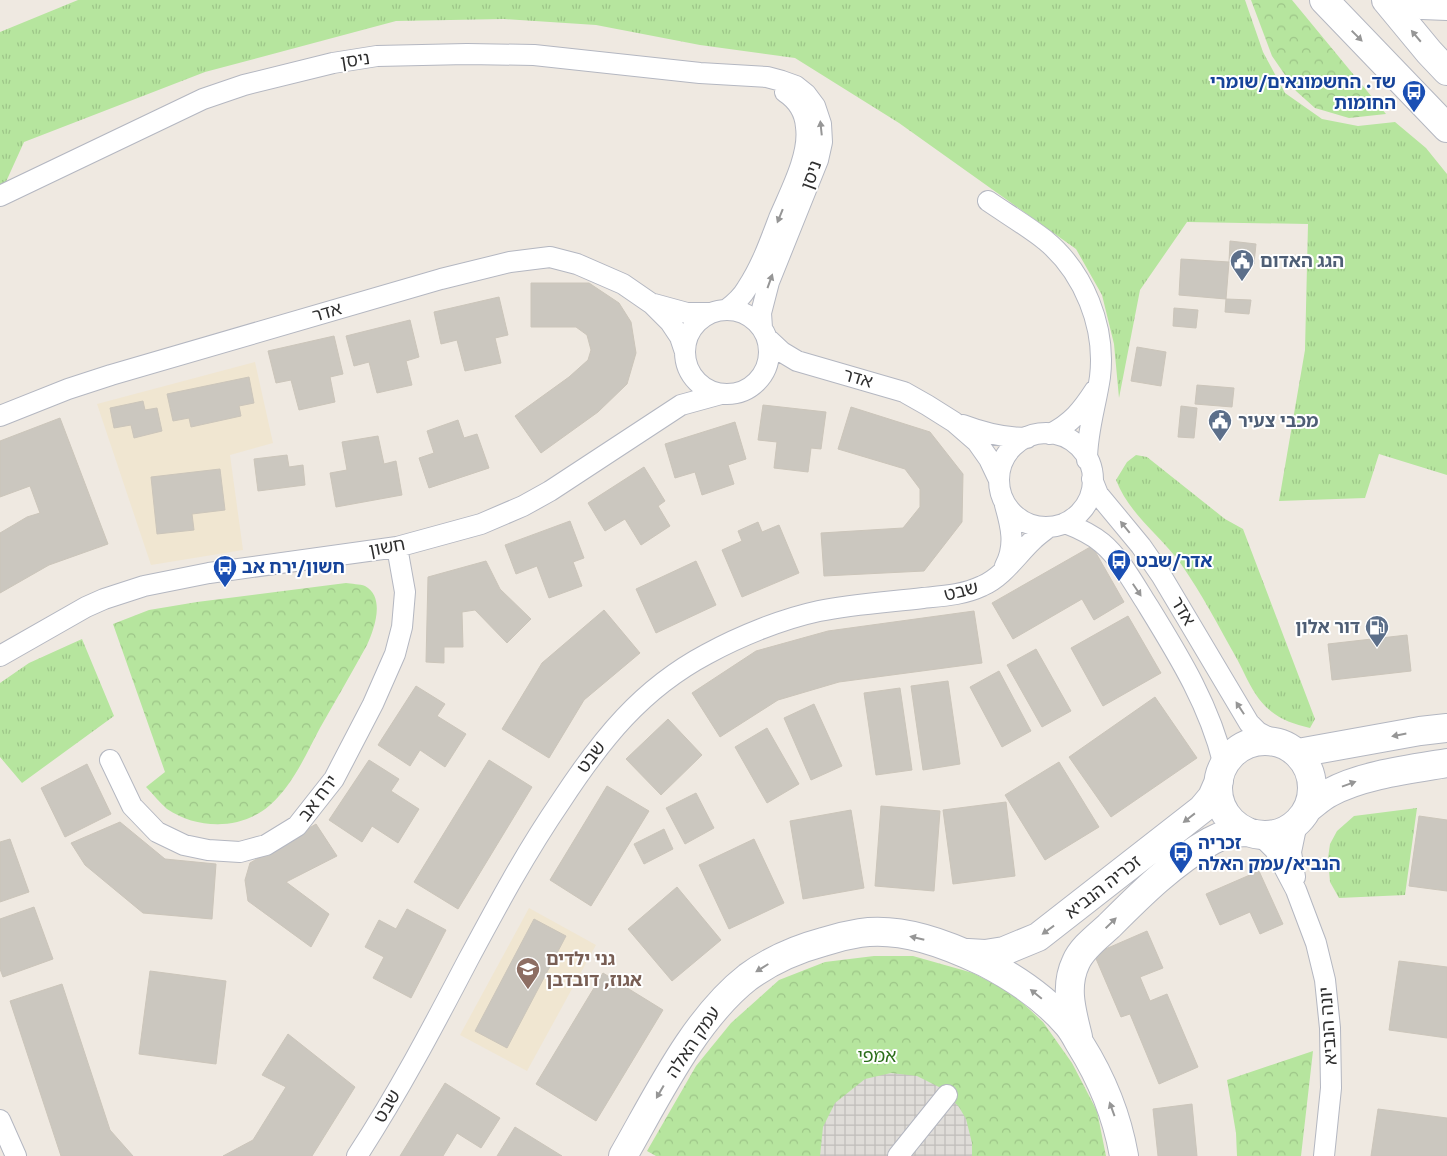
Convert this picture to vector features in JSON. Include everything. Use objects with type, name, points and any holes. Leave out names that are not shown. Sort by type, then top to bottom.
[{"type":"street","points":[[1324,0],[1447,128]]},
{"type":"street","points":[[1386,0],[1429,52],[1447,70]]},
{"type":"street","points":[[1396,0],[1422,9],[1447,10]]},
{"type":"street","name":"ניסן","points":[[0,196],[204,100],[244,85],[334,63],[377,56],[534,54],[700,73],[767,77],[796,86],[806,94],[815,106],[821,124],[822,142],[818,160],[769,282],[761,313],[764,333]]},
{"type":"street","name":"ניסן","points":[[718,312],[736,302],[746,290],[760,266],[801,165],[806,142],[806,126],[801,109],[793,97],[781,90],[736,75]]},
{"type":"street","points":[[988,201],[1045,241],[1078,277],[1096,324],[1100,349],[1098,384],[1088,444],[1088,460],[1092,479],[1091,490],[1082,510],[1074,518],[1057,525],[1028,524],[1011,512],[1005,504],[1000,492],[1000,469],[1010,450],[1017,443],[1038,434],[1062,436],[1081,450],[1088,460]]},
{"type":"street","name":"אדר","points":[[0,416],[111,375],[441,279],[510,262],[550,257],[577,264],[624,284],[652,304],[670,322],[680,337],[687,360]]},
{"type":"street","name":"אדר","points":[[652,304],[688,313],[718,312]]},
{"type":"street","points":[[718,312],[742,312],[751,317],[764,333],[769,351],[765,370],[760,378],[744,391],[721,394],[703,387],[696,381],[687,360],[686,342],[694,325],[718,312]]},
{"type":"street","name":"אדר","points":[[764,333],[782,352],[798,361],[904,392],[954,422],[978,442],[999,480]]},
{"type":"street","name":"חשון","points":[[670,413],[679,398],[687,360]]},
{"type":"street","name":"אדר","points":[[760,378],[781,370],[813,366]]},
{"type":"street","points":[[1050,434],[1065,426],[1074,417],[1084,406],[1098,384]]},
{"type":"street","name":"חשון","points":[[0,656],[86,607],[144,586],[209,573],[397,547],[481,524],[523,506],[570,479],[682,405],[694,400],[721,394]]},
{"type":"street","name":"אדר","points":[[954,422],[992,435],[1027,438]]},
{"type":"street","name":"אדר","points":[[1092,479],[1098,494],[1141,546],[1161,575],[1249,723],[1258,732],[1286,747]]},
{"type":"street","name":"שבט","points":[[999,574],[1006,564],[1012,540],[1012,528],[1005,504]]},
{"type":"street","name":"אדר","points":[[1057,525],[1086,532],[1103,544],[1138,591],[1162,628],[1196,688],[1216,733],[1221,773]]},
{"type":"street","name":"שבט","points":[[357,1156],[421,1048],[515,873],[548,820],[589,758],[643,698],[706,654],[744,636],[789,619],[819,611],[951,595],[979,588],[999,574],[1034,539],[1057,525]]},
{"type":"street","name":"ירח אב","points":[[110,760],[132,806],[157,832],[184,845],[208,850],[240,852],[266,845],[297,826],[334,779],[373,704],[395,654],[402,627],[405,592],[397,547]]},
{"type":"street","points":[[1286,747],[1447,728]]},
{"type":"street","points":[[1302,816],[1312,798],[1313,786],[1311,774],[1306,763],[1286,747],[1265,740],[1245,745],[1230,757],[1221,773],[1219,794],[1222,806],[1237,825],[1254,833],[1280,833],[1302,816],[1328,793],[1348,784],[1447,763]]},
{"type":"street","name":"זכריה הנביא","points":[[964,952],[985,954],[1004,951],[1038,937],[1202,809],[1212,797],[1221,773]]},
{"type":"street","name":"יונה הנביא","points":[[1300,900],[1291,852],[1302,816]]},
{"type":"street","name":"זכריה הנביא","points":[[1080,1043],[1071,1010],[1069,990],[1076,961],[1088,946],[1138,898],[1184,859],[1212,840],[1230,833],[1254,833]]},
{"type":"street","name":"יונה הנביא","points":[[1254,833],[1275,850],[1286,868],[1300,900],[1318,952],[1325,980],[1329,1018],[1331,1088],[1324,1156]]},
{"type":"street","name":"עמק האלה","points":[[623,1156],[669,1077],[707,1018],[724,998],[749,977],[775,960],[806,946],[861,933],[889,933],[912,936],[964,952]]},
{"type":"street","points":[[964,952],[1002,971],[1024,985],[1045,1002],[1067,1024],[1097,1074],[1112,1109],[1124,1156]]},
{"type":"street","points":[[898,1156],[947,1095]]},
{"type":"street","points":[[0,1120],[16,1156]]},
{"type":"shaded area","points":[[255,362],[273,443],[230,455],[243,550],[151,565],[97,404]]},
{"type":"shaded area","name":"גני ילדים אגוז, דובדבן","points":[[529,908],[596,945],[527,1071],[460,1035]]},
{"type":"shaded area","points":[[891,1073],[917,1076],[941,1088],[959,1107],[966,1119],[972,1143],[972,1156],[820,1156],[823,1127],[835,1103],[865,1079]]},
{"type":"green space","points":[[78,0],[1245,0],[1263,52],[1285,93],[1322,119],[1358,126],[1395,122],[1426,148],[1447,174],[1447,475],[1379,454],[1365,498],[1279,501],[1305,350],[1308,224],[1187,222],[1140,290],[1119,398],[1114,344],[1102,295],[1076,249],[899,123],[795,58],[700,45],[596,25],[504,19],[396,21],[205,72],[24,142],[0,195],[0,32]]},
{"type":"green space","points":[[1251,0],[1292,0],[1386,114],[1349,118],[1315,108],[1296,91],[1272,56]]},
{"type":"green space","points":[[1136,455],[1147,457],[1225,519],[1243,529],[1315,719],[1310,728],[1295,724],[1276,715],[1259,699],[1189,575],[1173,553],[1129,503],[1116,480],[1127,462]]},
{"type":"green space","points":[[346,583],[365,586],[375,598],[377,606],[373,631],[367,645],[286,788],[270,805],[259,813],[233,823],[206,824],[179,816],[167,809],[146,787],[165,772],[113,624],[149,610]]},
{"type":"green space","points":[[82,639],[114,716],[22,783],[0,757],[0,683],[29,663]]},
{"type":"green space","points":[[1417,808],[1405,895],[1339,898],[1330,882],[1328,858],[1330,844],[1337,831],[1354,816]]},
{"type":"green space","name":"אמפי","points":[[874,956],[913,956],[973,973],[1013,994],[1043,1022],[1072,1063],[1097,1111],[1106,1156],[656,1156],[647,1151],[696,1066],[731,1023],[779,980],[825,962]]},
{"type":"green space","points":[[1313,1051],[1301,1156],[1237,1156],[1236,1133],[1227,1080]]},
{"type":"building","points":[[1230,241],[1256,244],[1254,264],[1229,262]]},
{"type":"building","points":[[1181,259],[1229,262],[1226,299],[1179,295]]},
{"type":"building","points":[[531,283],[589,283],[619,303],[631,322],[636,353],[627,384],[598,412],[541,453],[515,416],[569,377],[588,360],[591,350],[587,335],[576,327],[531,327]]},
{"type":"building","points":[[499,297],[508,335],[495,338],[501,363],[465,371],[457,340],[441,344],[434,312]]},
{"type":"building","points":[[1226,299],[1251,300],[1249,314],[1225,312]]},
{"type":"building","points":[[1174,308],[1198,310],[1196,328],[1173,326]]},
{"type":"building","points":[[410,320],[419,357],[406,361],[412,385],[377,393],[369,362],[354,366],[346,336]]},
{"type":"building","points":[[334,336],[343,374],[330,377],[335,402],[299,410],[291,380],[276,383],[268,351]]},
{"type":"building","points":[[1137,347],[1166,352],[1161,386],[1131,381]]},
{"type":"building","points":[[249,377],[254,403],[239,406],[241,416],[191,427],[189,418],[173,421],[167,394]]},
{"type":"building","points":[[1197,385],[1234,388],[1232,407],[1195,404]]},
{"type":"building","points":[[143,401],[145,410],[157,408],[162,431],[134,438],[131,425],[114,428],[110,408]]},
{"type":"building","points":[[763,405],[826,412],[821,449],[811,448],[808,472],[774,468],[777,442],[758,440]]},
{"type":"building","points":[[1181,406],[1197,408],[1194,438],[1178,437]]},
{"type":"building","points":[[851,407],[930,432],[963,474],[962,522],[924,571],[824,576],[821,533],[903,528],[920,507],[920,489],[905,469],[838,449]]},
{"type":"building","points":[[60,418],[108,544],[49,565],[0,593],[0,533],[27,517],[40,513],[30,486],[0,497],[0,441]]},
{"type":"building","points":[[458,420],[464,438],[477,434],[489,468],[429,488],[419,458],[434,453],[427,431]]},
{"type":"building","points":[[735,422],[746,459],[728,465],[734,484],[702,495],[695,472],[675,478],[665,444]]},
{"type":"building","points":[[378,436],[384,464],[396,461],[402,495],[336,507],[330,473],[347,470],[342,442]]},
{"type":"building","points":[[287,455],[289,467],[303,465],[305,485],[258,491],[254,459]]},
{"type":"building","points":[[644,467],[665,501],[658,506],[670,526],[641,545],[625,519],[605,531],[588,503]]},
{"type":"building","points":[[220,469],[225,510],[192,514],[194,530],[157,534],[151,477]]},
{"type":"building","points":[[570,521],[584,558],[573,562],[582,586],[549,598],[537,566],[516,574],[505,545]]},
{"type":"building","points":[[758,522],[762,532],[779,525],[799,573],[742,597],[722,550],[742,541],[738,531]]},
{"type":"building","points":[[1092,546],[1124,602],[1094,620],[1082,599],[1013,639],[992,603]]},
{"type":"building","points":[[486,561],[500,589],[531,619],[507,643],[475,610],[462,612],[463,647],[444,647],[444,663],[426,662],[428,577]]},
{"type":"building","points":[[696,561],[716,605],[656,633],[636,589]]},
{"type":"building","points":[[604,610],[640,653],[584,700],[549,758],[502,729],[542,663]]},
{"type":"building","points":[[974,611],[982,663],[839,682],[778,700],[720,737],[692,693],[756,651],[828,631]]},
{"type":"building","points":[[1128,616],[1161,673],[1103,706],[1071,648]]},
{"type":"building","points":[[1407,635],[1411,671],[1332,680],[1328,644]]},
{"type":"building","points":[[1036,649],[1071,711],[1042,727],[1007,665]]},
{"type":"building","points":[[999,671],[1031,731],[1002,747],[970,687]]},
{"type":"building","points":[[948,681],[960,764],[923,770],[911,686]]},
{"type":"building","points":[[416,686],[445,704],[437,716],[466,734],[445,767],[420,750],[410,766],[378,745]]},
{"type":"building","points":[[900,688],[912,770],[876,775],[864,693]]},
{"type":"building","points":[[1155,697],[1197,758],[1111,817],[1069,757]]},
{"type":"building","points":[[814,704],[842,766],[811,780],[784,718]]},
{"type":"building","points":[[668,719],[702,755],[661,795],[626,759]]},
{"type":"building","points":[[767,728],[799,784],[767,803],[735,747]]},
{"type":"building","points":[[369,760],[399,779],[391,791],[419,809],[398,843],[372,826],[362,842],[329,820]]},
{"type":"building","points":[[489,760],[532,787],[458,909],[414,882]]},
{"type":"building","points":[[1059,762],[1099,827],[1045,860],[1005,795]]},
{"type":"building","points":[[87,764],[111,814],[65,837],[41,788]]},
{"type":"building","points":[[607,786],[649,811],[591,906],[550,880]]},
{"type":"building","points":[[696,793],[714,828],[685,844],[666,808]]},
{"type":"building","points":[[1006,802],[1015,876],[953,884],[943,810]]},
{"type":"building","points":[[881,806],[940,811],[934,891],[875,886]]},
{"type":"building","points":[[851,810],[864,888],[803,899],[790,821]]},
{"type":"building","points":[[1419,816],[1447,820],[1447,891],[1409,886]]},
{"type":"building","points":[[120,822],[165,859],[216,864],[212,919],[143,913],[85,865],[71,843]]},
{"type":"building","points":[[316,824],[337,856],[286,882],[329,914],[311,947],[248,901],[245,880],[250,863]]},
{"type":"building","points":[[664,829],[673,849],[644,864],[634,844]]},
{"type":"building","points":[[10,839],[29,892],[0,902],[0,842]]},
{"type":"building","points":[[754,839],[784,903],[729,929],[699,865]]},
{"type":"building","points":[[1259,871],[1283,924],[1260,934],[1250,912],[1220,925],[1206,894]]},
{"type":"building","points":[[677,887],[721,940],[672,981],[628,929]]},
{"type":"building","points":[[34,907],[53,959],[3,977],[0,969],[0,919]]},
{"type":"building","points":[[407,909],[446,930],[411,998],[373,978],[384,957],[365,947],[379,920],[396,929]]},
{"type":"building","points":[[534,919],[566,936],[507,1048],[475,1031]]},
{"type":"building","points":[[1147,931],[1163,968],[1140,977],[1150,1001],[1167,994],[1198,1067],[1159,1084],[1130,1014],[1121,1017],[1094,954]]},
{"type":"building","points":[[1399,961],[1447,967],[1447,1038],[1389,1030]]},
{"type":"building","points":[[150,971],[226,981],[216,1064],[139,1054]]},
{"type":"building","points":[[603,973],[663,1010],[596,1121],[536,1084]]},
{"type":"building","points":[[62,984],[110,1130],[133,1156],[61,1156],[10,1001]]},
{"type":"building","points":[[288,1034],[355,1087],[312,1156],[223,1156],[253,1140],[286,1087],[262,1075]]},
{"type":"building","points":[[445,1083],[500,1118],[481,1148],[457,1133],[443,1156],[400,1156]]},
{"type":"building","points":[[1192,1104],[1197,1156],[1158,1156],[1153,1109]]},
{"type":"building","points":[[1378,1109],[1447,1118],[1447,1156],[1371,1156]]},
{"type":"building","points":[[515,1127],[562,1156],[497,1156]]},
{"type":"place","name":"שד. החשמונאים/שומרי החומות","points":[[1414,113]]},
{"type":"place","name":"הגג האדום","points":[[1242,282]]},
{"type":"place","name":"מכבי צעיר","points":[[1220,442]]},
{"type":"place","name":"אדר/שבט","points":[[1119,582]]},
{"type":"place","name":"חשון/ירח אב","points":[[225,588]]},
{"type":"place","name":"דור אלון","points":[[1377,648]]},
{"type":"place","name":"זכריה הנביא/עמק האלה","points":[[1181,874]]},
{"type":"place","name":"גני ילדים אגוז, דובדבן","points":[[528,990]]}]
